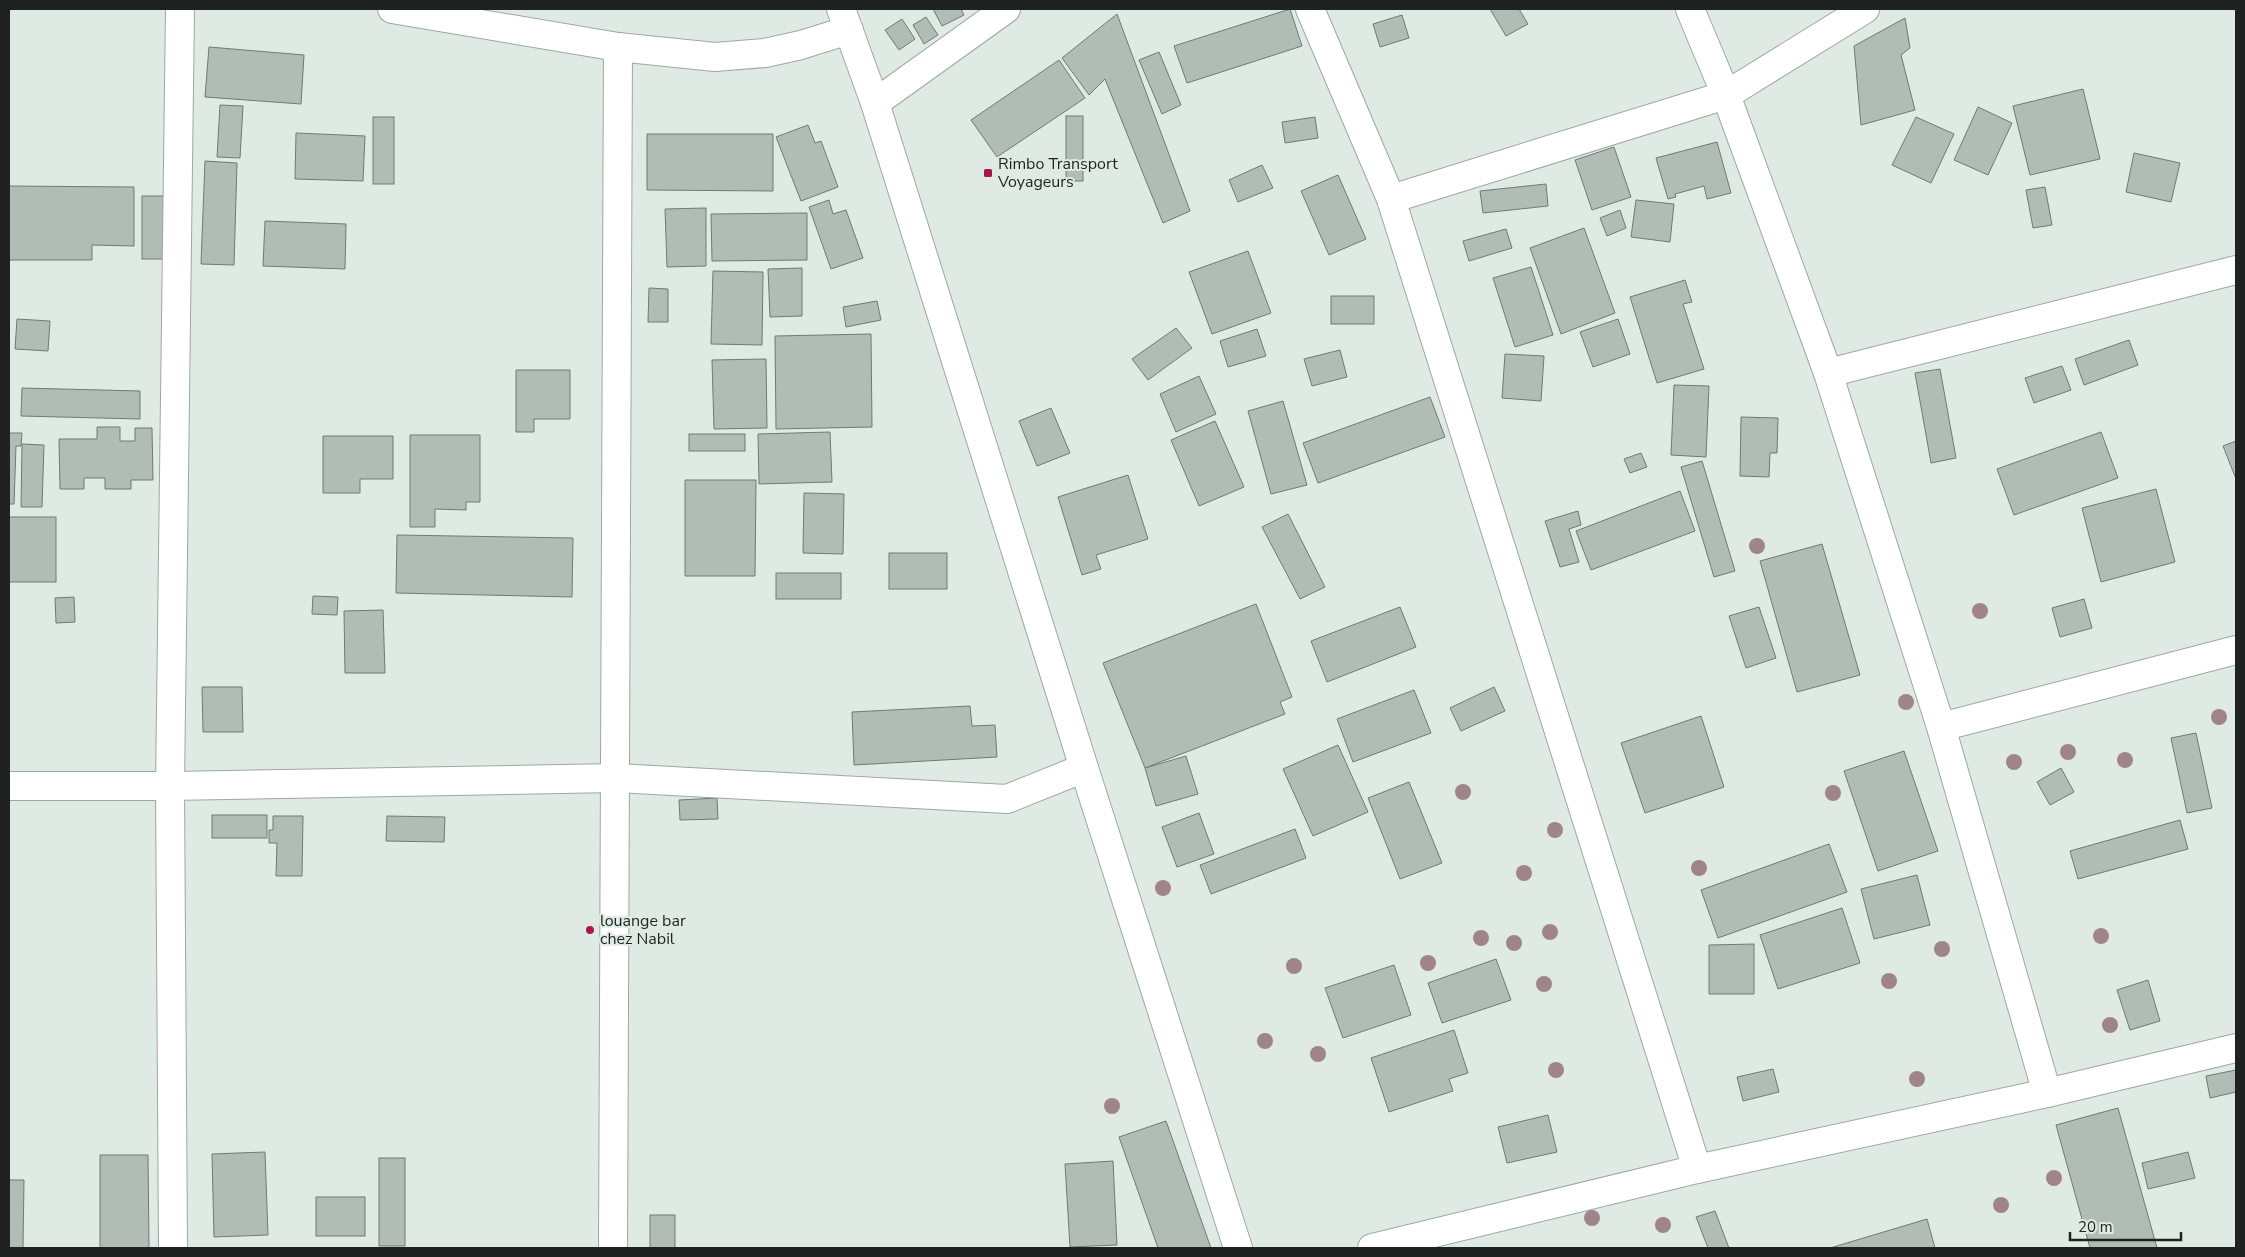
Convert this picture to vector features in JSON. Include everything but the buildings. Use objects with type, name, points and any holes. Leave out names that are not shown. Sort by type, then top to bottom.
[{"type":"street","points":[[173,1248],[170,786],[180,9]]},
{"type":"street","points":[[392,9],[618,47],[715,57],[757,54],[801,46],[845,19],[876,103],[1084,768],[1238,1248]]},
{"type":"street","points":[[876,103],[1006,9]]},
{"type":"street","points":[[1310,9],[1391,199],[1697,1169]]},
{"type":"street","points":[[1690,9],[1726,95],[1828,373],[1941,727],[2046,1093]]},
{"type":"street","points":[[1391,199],[1726,95],[1864,9]]},
{"type":"street","points":[[613,1248],[618,47]]},
{"type":"street","points":[[1828,373],[2236,270]]},
{"type":"street","points":[[1941,727],[2236,650]]},
{"type":"street","points":[[9,786],[170,786],[616,778],[1007,799],[1084,768]]},
{"type":"street","points":[[1372,1248],[1697,1169],[2046,1093],[2236,1048]]},
{"type":"place","name":"Rimbo Transport Voyageurs","points":[[988,173]]},
{"type":"place","name":"louange bar chez Nabil","points":[[590,930]]}]
